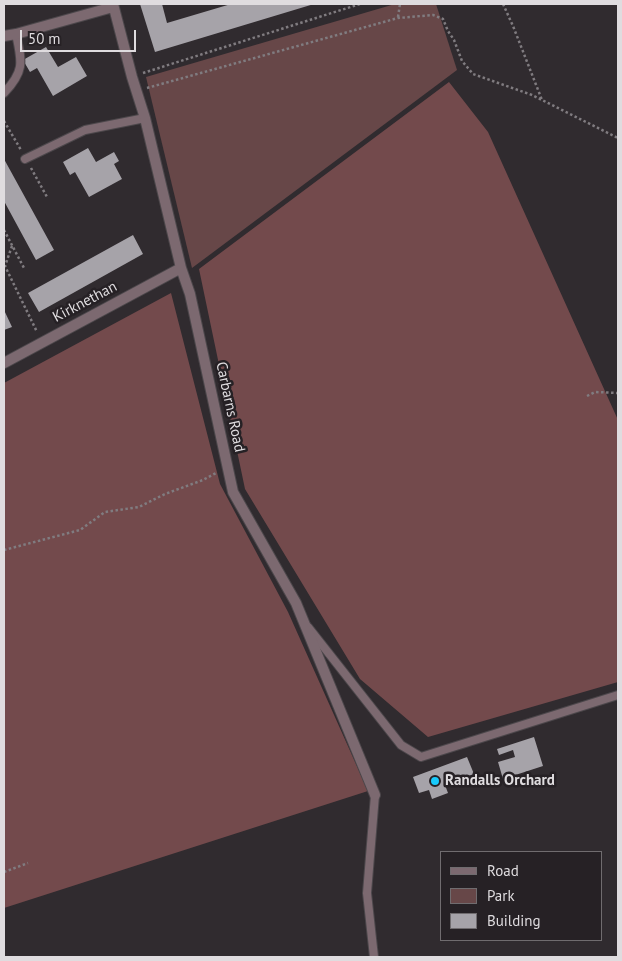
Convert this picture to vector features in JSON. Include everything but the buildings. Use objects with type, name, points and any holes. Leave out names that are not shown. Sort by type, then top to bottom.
[{"type":"street","name":"Carbarns Road","points":[[113,5],[136,92],[145,118],[181,268],[190,294],[233,492],[296,603],[375,795]]},
{"type":"street","points":[[4,36],[113,5]]},
{"type":"street","name":"Kirknethan","points":[[4,363],[181,268]]},
{"type":"lane","points":[[4,93],[20,72],[21,53],[16,34]]},
{"type":"lane","points":[[26,159],[85,130],[145,118]]},
{"type":"lane","points":[[303,620],[401,745],[421,757],[618,695]]},
{"type":"lane","points":[[374,957],[367,893],[375,795]]},
{"type":"path","points":[[132,77],[360,4]]},
{"type":"path","points":[[398,18],[400,4]]},
{"type":"path","points":[[503,4],[542,100]]},
{"type":"path","points":[[136,92],[398,18],[433,15],[443,19],[462,61],[474,74],[542,100],[618,138]]},
{"type":"path","points":[[4,230],[24,268]]},
{"type":"path","points":[[12,246],[5,266],[37,329],[40,343]]},
{"type":"path","points":[[587,396],[595,392],[618,393]]},
{"type":"path","points":[[4,550],[80,530],[105,512],[139,507],[165,494],[203,480],[227,467]]},
{"type":"path","points":[[4,872],[28,863]]},
{"type":"green space","points":[[395,4],[436,4],[457,70],[192,268],[146,77]]},
{"type":"shaded area","points":[[449,82],[488,132],[618,420],[618,682],[428,737],[360,679],[245,489],[199,269]]},
{"type":"shaded area","points":[[171,293],[220,484],[288,612],[368,791],[4,908],[4,383]]},
{"type":"place","name":"Randalls Orchard","points":[[435,781]]}]
